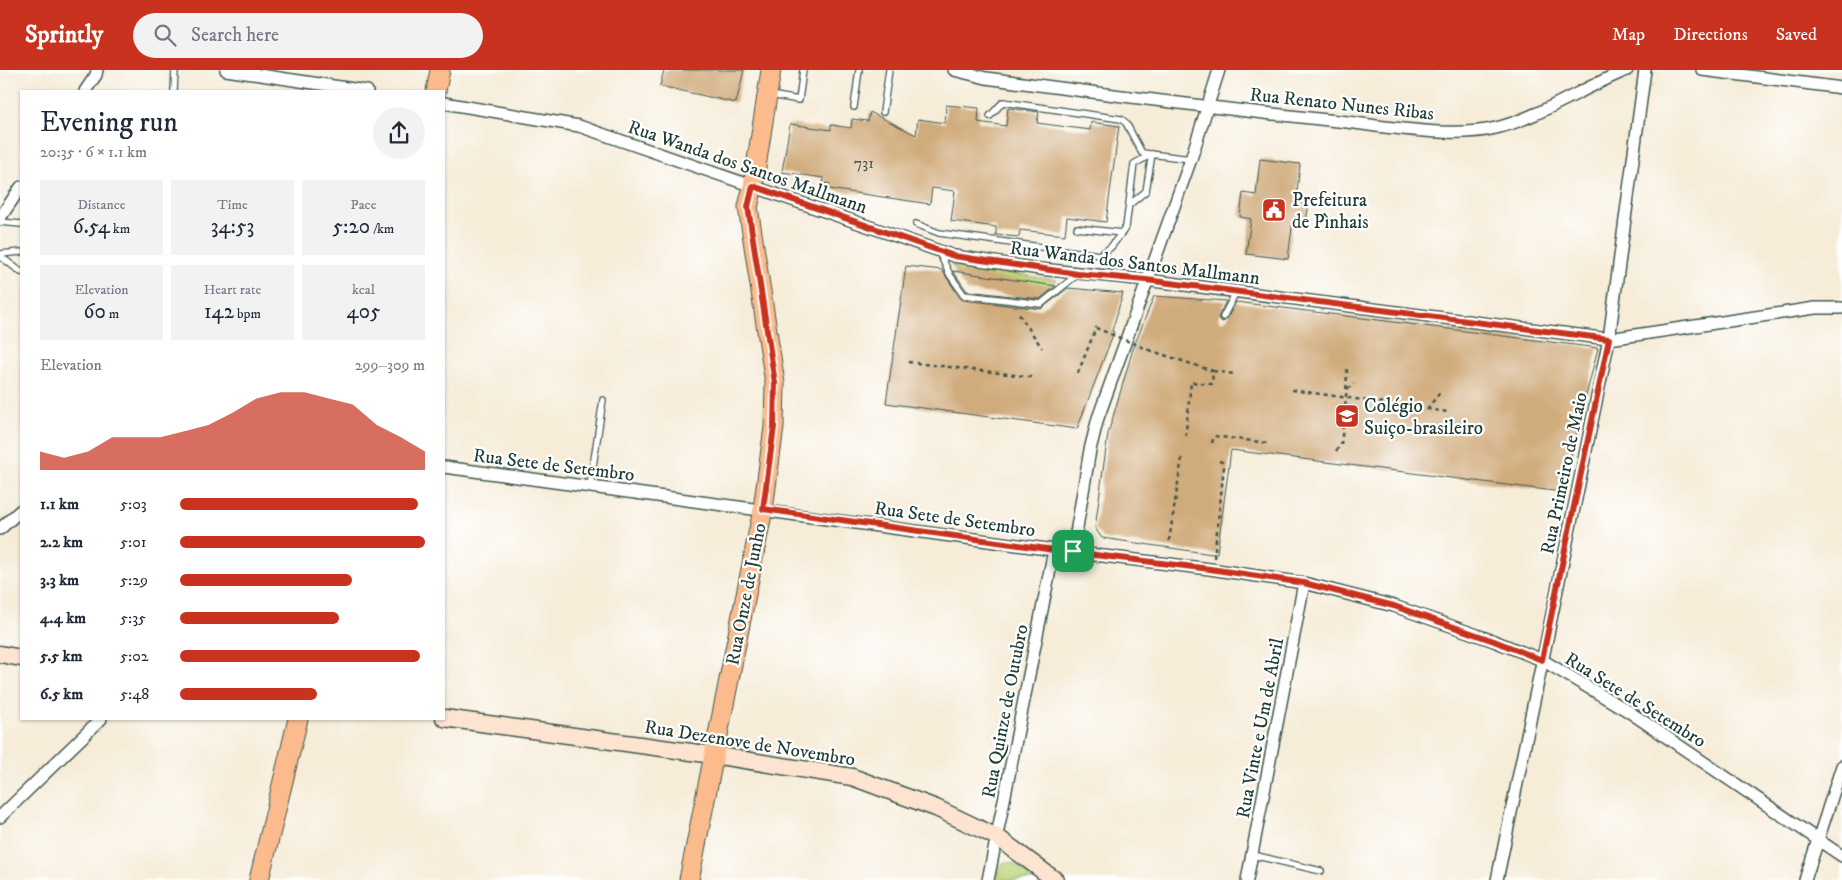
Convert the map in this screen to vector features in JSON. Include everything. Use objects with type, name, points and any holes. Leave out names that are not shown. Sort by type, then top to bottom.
[{"type":"main road","points":[[436,90],[440,70]]},
{"type":"main road","name":"Rua Onze de Junho","points":[[689,880],[763,509],[774,427],[775,390],[748,207],[771,70]]},
{"type":"main road","points":[[259,880],[298,720]]},
{"type":"street","points":[[86,90],[97,70]]},
{"type":"street","points":[[226,70],[361,90]]},
{"type":"street","name":"Rua Renato Nunes Ribas","points":[[954,70],[986,78],[1207,107],[1384,126],[1460,132],[1495,128],[1521,119],[1627,70]]},
{"type":"street","points":[[1073,551],[1090,450],[1098,418],[1191,159],[1219,70]]},
{"type":"street","name":"Rua Primeiro de Maio","points":[[1496,880],[1609,339],[1645,70]]},
{"type":"street","points":[[1702,70],[1842,88]]},
{"type":"street","name":"Rua Wanda dos Santos Mallmann","points":[[445,103],[579,126],[954,256],[1078,274],[1146,280],[1609,339],[1815,308],[1842,308]]},
{"type":"street","points":[[0,220],[20,189]]},
{"type":"street","name":"Rua Sete de Setembro","points":[[445,467],[1054,550],[1213,569],[1304,583],[1394,606],[1542,660],[1628,711],[1842,856]]},
{"type":"street","points":[[0,529],[20,511]]},
{"type":"street","name":"Rua Quinze de Outubro","points":[[988,880],[1054,550]]},
{"type":"street","name":"Rua Vinte e Um de Abril","points":[[1247,880],[1304,583]]},
{"type":"street","points":[[0,654],[20,658]]},
{"type":"street","name":"Rua Dezenove de Novembro","points":[[445,718],[713,755],[852,777],[936,808],[997,837],[1055,880]]},
{"type":"street","points":[[0,817],[100,720]]},
{"type":"street","points":[[1805,880],[1842,766]]},
{"type":"lane","points":[[174,90],[175,70]]},
{"type":"lane","points":[[768,95],[799,100],[803,70]]},
{"type":"lane","points":[[854,107],[859,70]]},
{"type":"lane","points":[[883,112],[889,70]]},
{"type":"lane","points":[[990,116],[1003,102],[1121,119],[1126,123],[1142,153],[1191,159]]},
{"type":"lane","points":[[916,224],[939,233],[1100,255],[1111,247],[1126,227],[1134,164],[1152,154]]},
{"type":"lane","points":[[1129,205],[1146,191],[1152,154]]},
{"type":"lane","points":[[0,220],[20,224]]},
{"type":"lane","points":[[1077,228],[1122,233]]},
{"type":"lane","points":[[938,250],[950,275],[964,295],[1041,304],[1078,274]]},
{"type":"lane","points":[[0,255],[20,252]]},
{"type":"lane","points":[[0,255],[20,271]]},
{"type":"lane","points":[[1223,317],[1236,292]]},
{"type":"lane","points":[[590,486],[603,400]]},
{"type":"lane","points":[[1253,855],[1321,871]]},
{"type":"path","points":[[1019,314],[1042,348]]},
{"type":"path","points":[[1078,373],[1096,328],[1149,350],[1213,372],[1235,374]]},
{"type":"path","points":[[908,362],[1032,377]]},
{"type":"path","points":[[1336,450],[1341,445],[1347,389],[1347,367]]},
{"type":"path","points":[[1185,440],[1191,382],[1212,384],[1213,372]]},
{"type":"path","points":[[1347,389],[1354,384]]},
{"type":"path","points":[[1292,390],[1448,412]]},
{"type":"path","points":[[1427,409],[1441,391]]},
{"type":"path","points":[[1212,443],[1214,436],[1267,442]]},
{"type":"path","points":[[1169,541],[1182,457]]},
{"type":"path","points":[[1213,569],[1224,467],[1222,462],[1216,460]]},
{"type":"green space","points":[[951,265],[1057,280],[1041,293],[968,283]]},
{"type":"green space","points":[[1003,863],[1013,863],[1037,880],[996,880],[997,872]]},
{"type":"building","points":[[664,70],[744,70],[736,103],[660,86]]},
{"type":"building","points":[[946,105],[979,108],[978,122],[1006,126],[1008,108],[1039,112],[1037,123],[1090,130],[1091,122],[1119,126],[1106,222],[1067,217],[1065,235],[1020,230],[1019,237],[996,235],[996,227],[951,221],[955,191],[932,188],[930,204],[829,189],[830,184],[823,183],[824,178],[782,172],[790,124],[831,130],[831,125],[851,128],[852,119],[868,121],[870,112],[916,135],[918,119],[945,123]]},
{"type":"building","name":"Prefeitura de Pìnhais","points":[[1260,159],[1300,164],[1296,201],[1309,203],[1306,222],[1293,220],[1288,259],[1246,254],[1251,219],[1240,217],[1243,193],[1256,195]]},
{"type":"building","points":[[906,266],[942,270],[963,300],[1041,309],[1068,288],[1123,293],[1112,331],[1114,332],[1077,429],[886,403]]},
{"type":"building","points":[[953,271],[1056,286],[1040,299],[967,291]]},
{"type":"building","name":"Colégio Suiço-brasileiro","points":[[1154,296],[1226,301],[1218,317],[1223,322],[1227,319],[1236,302],[1598,348],[1562,492],[1231,450],[1217,553],[1212,554],[1102,538],[1095,528],[1108,434],[1133,349]]},
{"type":"place","name":"Prefeitura de Pìnhais","points":[[1274,210]]},
{"type":"place","name":"Colégio Suiço-brasileiro","points":[[1347,416]]},
{"type":"route","points":[[753,186],[954,256],[1078,274],[1146,280],[1609,339],[1542,660],[1394,606],[1304,583],[1073,551],[1054,550],[763,509],[776,403],[775,383],[748,207],[753,186]]}]
